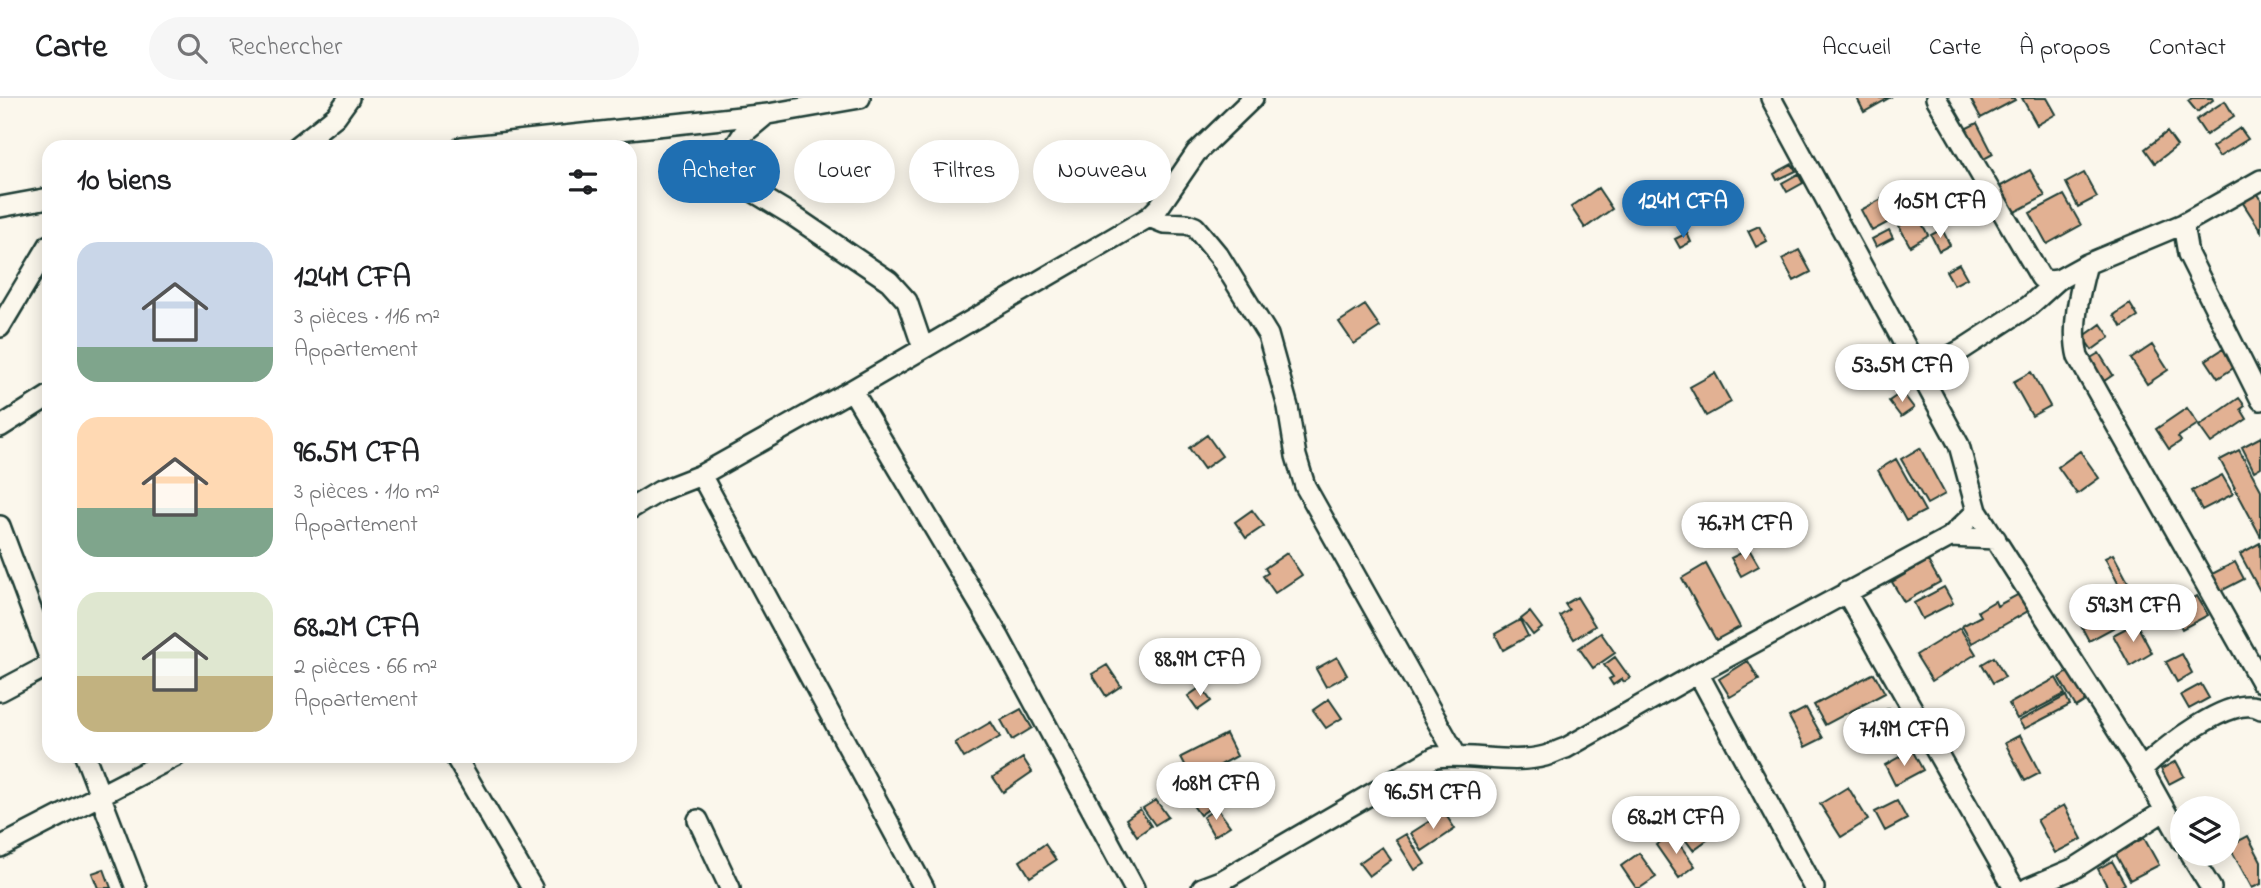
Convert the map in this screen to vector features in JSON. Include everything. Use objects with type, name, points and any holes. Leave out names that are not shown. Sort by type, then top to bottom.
[{"type":"street","points":[[305,140],[336,116],[349,98]]},
{"type":"street","points":[[528,140],[768,114],[860,98]]},
{"type":"street","points":[[637,505],[660,491],[701,475],[1149,217],[1159,207],[1196,153],[1253,98]]},
{"type":"street","points":[[1771,98],[1958,445],[1977,511],[2142,769],[2170,821]]},
{"type":"street","points":[[1936,98],[2041,278],[2058,280]]},
{"type":"street","points":[[768,114],[743,134],[736,144],[730,154],[732,170],[744,186],[889,281],[907,301],[923,348]]},
{"type":"street","points":[[1920,373],[2029,306],[2058,280],[2087,264],[2183,223],[2261,180]]},
{"type":"street","points":[[0,207],[42,199]]},
{"type":"street","points":[[1149,217],[1164,223],[1195,227],[1219,256],[1268,335],[1288,407],[1296,456],[1305,486],[1456,755]]},
{"type":"street","points":[[2183,223],[2188,254],[2261,400]]},
{"type":"street","points":[[0,327],[42,258]]},
{"type":"street","points":[[2087,264],[2081,284],[2074,343],[2078,357],[2261,682]]},
{"type":"street","points":[[852,390],[999,637],[1134,888]]},
{"type":"street","points":[[0,426],[42,400]]},
{"type":"street","points":[[701,475],[924,888]]},
{"type":"street","points":[[1202,888],[1223,880],[1435,757],[1544,757],[1566,748],[1698,673],[1950,537],[1977,511]]},
{"type":"street","points":[[0,526],[42,638]]},
{"type":"street","points":[[1950,537],[1996,539]]},
{"type":"street","points":[[1846,592],[2014,888]]},
{"type":"street","points":[[0,691],[42,670]]},
{"type":"street","points":[[1698,673],[1814,888]]},
{"type":"street","points":[[2142,769],[2175,740],[2225,712],[2243,706],[2256,706],[2261,709]]},
{"type":"street","points":[[88,763],[136,888]]},
{"type":"street","points":[[0,846],[162,763]]},
{"type":"street","points":[[459,763],[532,888]]},
{"type":"street","points":[[2028,888],[2075,868],[2164,811]]},
{"type":"street","points":[[698,820],[730,888]]},
{"type":"street","points":[[2197,866],[2211,888]]},
{"type":"building","points":[[1857,98],[1889,98],[1864,112]]},
{"type":"building","points":[[1970,98],[2014,98],[2015,100],[1981,118]]},
{"type":"building","points":[[2022,98],[2047,98],[2056,114],[2037,125]]},
{"type":"building","points":[[2192,98],[2213,100],[2197,112],[2188,101]]},
{"type":"building","points":[[2225,101],[2234,116],[2206,135],[2196,120]]},
{"type":"building","points":[[1977,123],[1993,154],[1982,160],[1965,129]]},
{"type":"building","points":[[2240,128],[2248,139],[2219,157],[2212,147]]},
{"type":"building","points":[[2167,132],[2177,146],[2155,163],[2145,149]]},
{"type":"building","points":[[1792,164],[1796,171],[1777,180],[1774,174]]},
{"type":"building","points":[[2030,170],[2045,196],[2013,213],[1999,187]]},
{"type":"building","points":[[2084,173],[2097,197],[2078,207],[2066,183]]},
{"type":"building","points":[[1798,174],[1803,183],[1787,192],[1782,183]]},
{"type":"building","points":[[1598,188],[1612,209],[1585,228],[1571,207]]},
{"type":"building","points":[[2256,191],[2261,199],[2261,231],[2241,200]]},
{"type":"building","points":[[1889,195],[1900,216],[1872,231],[1861,210]]},
{"type":"building","points":[[2064,195],[2081,225],[2047,244],[2030,213]]},
{"type":"building","points":[[1918,216],[1928,235],[1910,246],[1899,226]]},
{"type":"building","points":[[1759,226],[1767,241],[1756,247],[1748,231]]},
{"type":"building","points":[[1942,229],[1950,245],[1939,251],[1931,235]]},
{"type":"building","points":[[1889,230],[1893,238],[1876,247],[1872,239]]},
{"type":"building","points":[[1687,233],[1691,242],[1680,248],[1675,239]]},
{"type":"building","points":[[1799,250],[1811,272],[1794,281],[1782,259]]},
{"type":"building","points":[[1959,264],[1967,278],[1954,285],[1946,271]]},
{"type":"building","points":[[2130,304],[2138,317],[2122,327],[2114,315]]},
{"type":"building","points":[[1365,305],[1380,327],[1354,344],[1339,322]]},
{"type":"building","points":[[2101,324],[2110,337],[2092,350],[2083,337]]},
{"type":"building","points":[[2152,345],[2168,370],[2147,384],[2131,359]]},
{"type":"building","points":[[2223,349],[2235,367],[2218,378],[2206,360]]},
{"type":"building","points":[[2099,353],[2113,375],[2104,381],[2089,359]]},
{"type":"building","points":[[2031,372],[2050,406],[2032,416],[2013,382]]},
{"type":"building","points":[[1715,373],[1731,402],[1706,416],[1690,387]]},
{"type":"building","points":[[1902,392],[1914,408],[1901,417],[1889,401]]},
{"type":"building","points":[[2239,398],[2245,406],[2241,409],[2247,419],[2211,443],[2199,426]]},
{"type":"building","points":[[2187,408],[2198,424],[2178,437],[2181,441],[2169,449],[2156,429]]},
{"type":"building","points":[[1207,435],[1222,456],[1204,469],[1189,448]]},
{"type":"building","points":[[2261,437],[2261,467],[2254,471],[2242,447]]},
{"type":"building","points":[[1920,448],[1945,494],[1927,504],[1901,459]]},
{"type":"building","points":[[2239,450],[2261,490],[2261,537],[2220,460]]},
{"type":"building","points":[[2080,451],[2099,478],[2077,494],[2058,467]]},
{"type":"building","points":[[1896,459],[1925,511],[1906,521],[1878,470]]},
{"type":"building","points":[[2222,475],[2233,494],[2202,510],[2192,491]]},
{"type":"building","points":[[1252,510],[1264,526],[1246,538],[1235,522]]},
{"type":"building","points":[[2260,543],[2261,591],[2240,554]]},
{"type":"building","points":[[1749,549],[1759,566],[1741,576],[1731,558]]},
{"type":"building","points":[[1287,553],[1302,575],[1275,593],[1263,576],[1268,573],[1265,568]]},
{"type":"building","points":[[2113,554],[2128,582],[2120,587],[2105,558]]},
{"type":"building","points":[[1928,561],[1940,582],[1904,602],[1892,582]]},
{"type":"building","points":[[2235,562],[2244,579],[2221,591],[2212,574]]},
{"type":"building","points":[[1706,564],[1740,627],[1716,640],[1682,578]]},
{"type":"building","points":[[1944,587],[1953,603],[1922,619],[1914,603]]},
{"type":"building","points":[[2019,594],[2028,611],[1972,643],[1962,626],[1981,616],[1978,611],[1995,601],[1997,606]]},
{"type":"building","points":[[2197,596],[2208,615],[2182,629],[2172,610]]},
{"type":"building","points":[[1577,597],[1595,626],[1574,639],[1560,616],[1569,610],[1565,604]]},
{"type":"building","points":[[2126,599],[2135,616],[2089,641],[2080,624]]},
{"type":"building","points":[[1530,612],[1542,628],[1533,635],[1521,619]]},
{"type":"building","points":[[1520,620],[1528,636],[1503,650],[1495,634]]},
{"type":"building","points":[[2136,623],[2152,653],[2130,666],[2113,635]]},
{"type":"building","points":[[1960,628],[1976,654],[1932,681],[1916,655]]},
{"type":"building","points":[[1601,633],[1615,653],[1593,668],[1579,648]]},
{"type":"building","points":[[2182,654],[2192,673],[2177,682],[2166,662]]},
{"type":"building","points":[[1337,657],[1347,675],[1326,687],[1316,669]]},
{"type":"building","points":[[1615,657],[1630,678],[1624,682],[1622,679],[1613,685],[1609,679],[1613,677],[1604,665]]},
{"type":"building","points":[[1994,657],[2005,677],[1993,683],[1982,664]]},
{"type":"building","points":[[1748,661],[1759,680],[1730,697],[1719,679]]},
{"type":"building","points":[[1107,665],[1121,686],[1106,696],[1092,674]]},
{"type":"building","points":[[2073,669],[2090,698],[2076,707],[2059,678]]},
{"type":"building","points":[[1874,673],[1885,693],[1825,725],[1814,705]]},
{"type":"building","points":[[2056,678],[2065,694],[2017,719],[2009,704]]},
{"type":"building","points":[[2201,684],[2209,698],[2189,709],[2181,695]]},
{"type":"building","points":[[1201,687],[1211,701],[1198,710],[1188,696]]},
{"type":"building","points":[[2066,696],[2070,705],[2024,729],[2019,721]]},
{"type":"building","points":[[1329,699],[1342,718],[1326,728],[1313,710]]},
{"type":"building","points":[[1806,708],[1823,738],[1805,747],[1789,717]]},
{"type":"building","points":[[1889,708],[1902,732],[1868,750],[1855,726]]},
{"type":"building","points":[[1021,709],[1032,728],[1012,740],[1001,720]]},
{"type":"building","points":[[991,722],[1000,737],[964,758],[955,743]]},
{"type":"building","points":[[1226,734],[1237,756],[1193,780],[1181,757]]},
{"type":"building","points":[[2020,735],[2040,773],[2025,781],[2005,743]]},
{"type":"building","points":[[1912,750],[1923,770],[1895,785],[1885,765]]},
{"type":"building","points":[[1023,758],[1032,772],[1003,792],[993,777]]},
{"type":"building","points":[[2176,761],[2184,776],[2169,784],[2161,769]]},
{"type":"building","points":[[1848,787],[1868,820],[1841,837],[1820,804]]},
{"type":"building","points":[[1206,788],[1217,803],[1200,815],[1189,800]]},
{"type":"building","points":[[1156,800],[1168,817],[1155,825],[1143,808]]},
{"type":"building","points":[[1897,801],[1907,819],[1885,831],[1875,812]]},
{"type":"building","points":[[2064,805],[2082,839],[2055,853],[2037,820]]},
{"type":"building","points":[[1217,808],[1230,826],[1214,836],[1203,817]]},
{"type":"building","points":[[1140,809],[1151,826],[1137,836],[1126,819]]},
{"type":"building","points":[[1444,812],[1455,829],[1422,851],[1411,833]]},
{"type":"building","points":[[1710,815],[1721,830],[1693,850],[1682,835]]},
{"type":"building","points":[[1406,834],[1425,864],[1415,870],[1396,840]]},
{"type":"building","points":[[1672,834],[1695,866],[1679,878],[1656,845]]},
{"type":"building","points":[[2248,836],[2261,861],[2261,884],[2252,888],[2240,866],[2240,840]]},
{"type":"building","points":[[2144,838],[2159,865],[2130,880],[2115,853]]},
{"type":"building","points":[[1045,844],[1056,860],[1030,877],[1020,861]]},
{"type":"building","points":[[1382,847],[1391,860],[1369,876],[1359,863]]},
{"type":"building","points":[[1639,853],[1656,877],[1636,888],[1621,866]]},
{"type":"building","points":[[2112,861],[2125,884],[2118,888],[2108,888],[2098,869]]},
{"type":"building","points":[[104,869],[111,888],[98,888],[92,873]]}]
